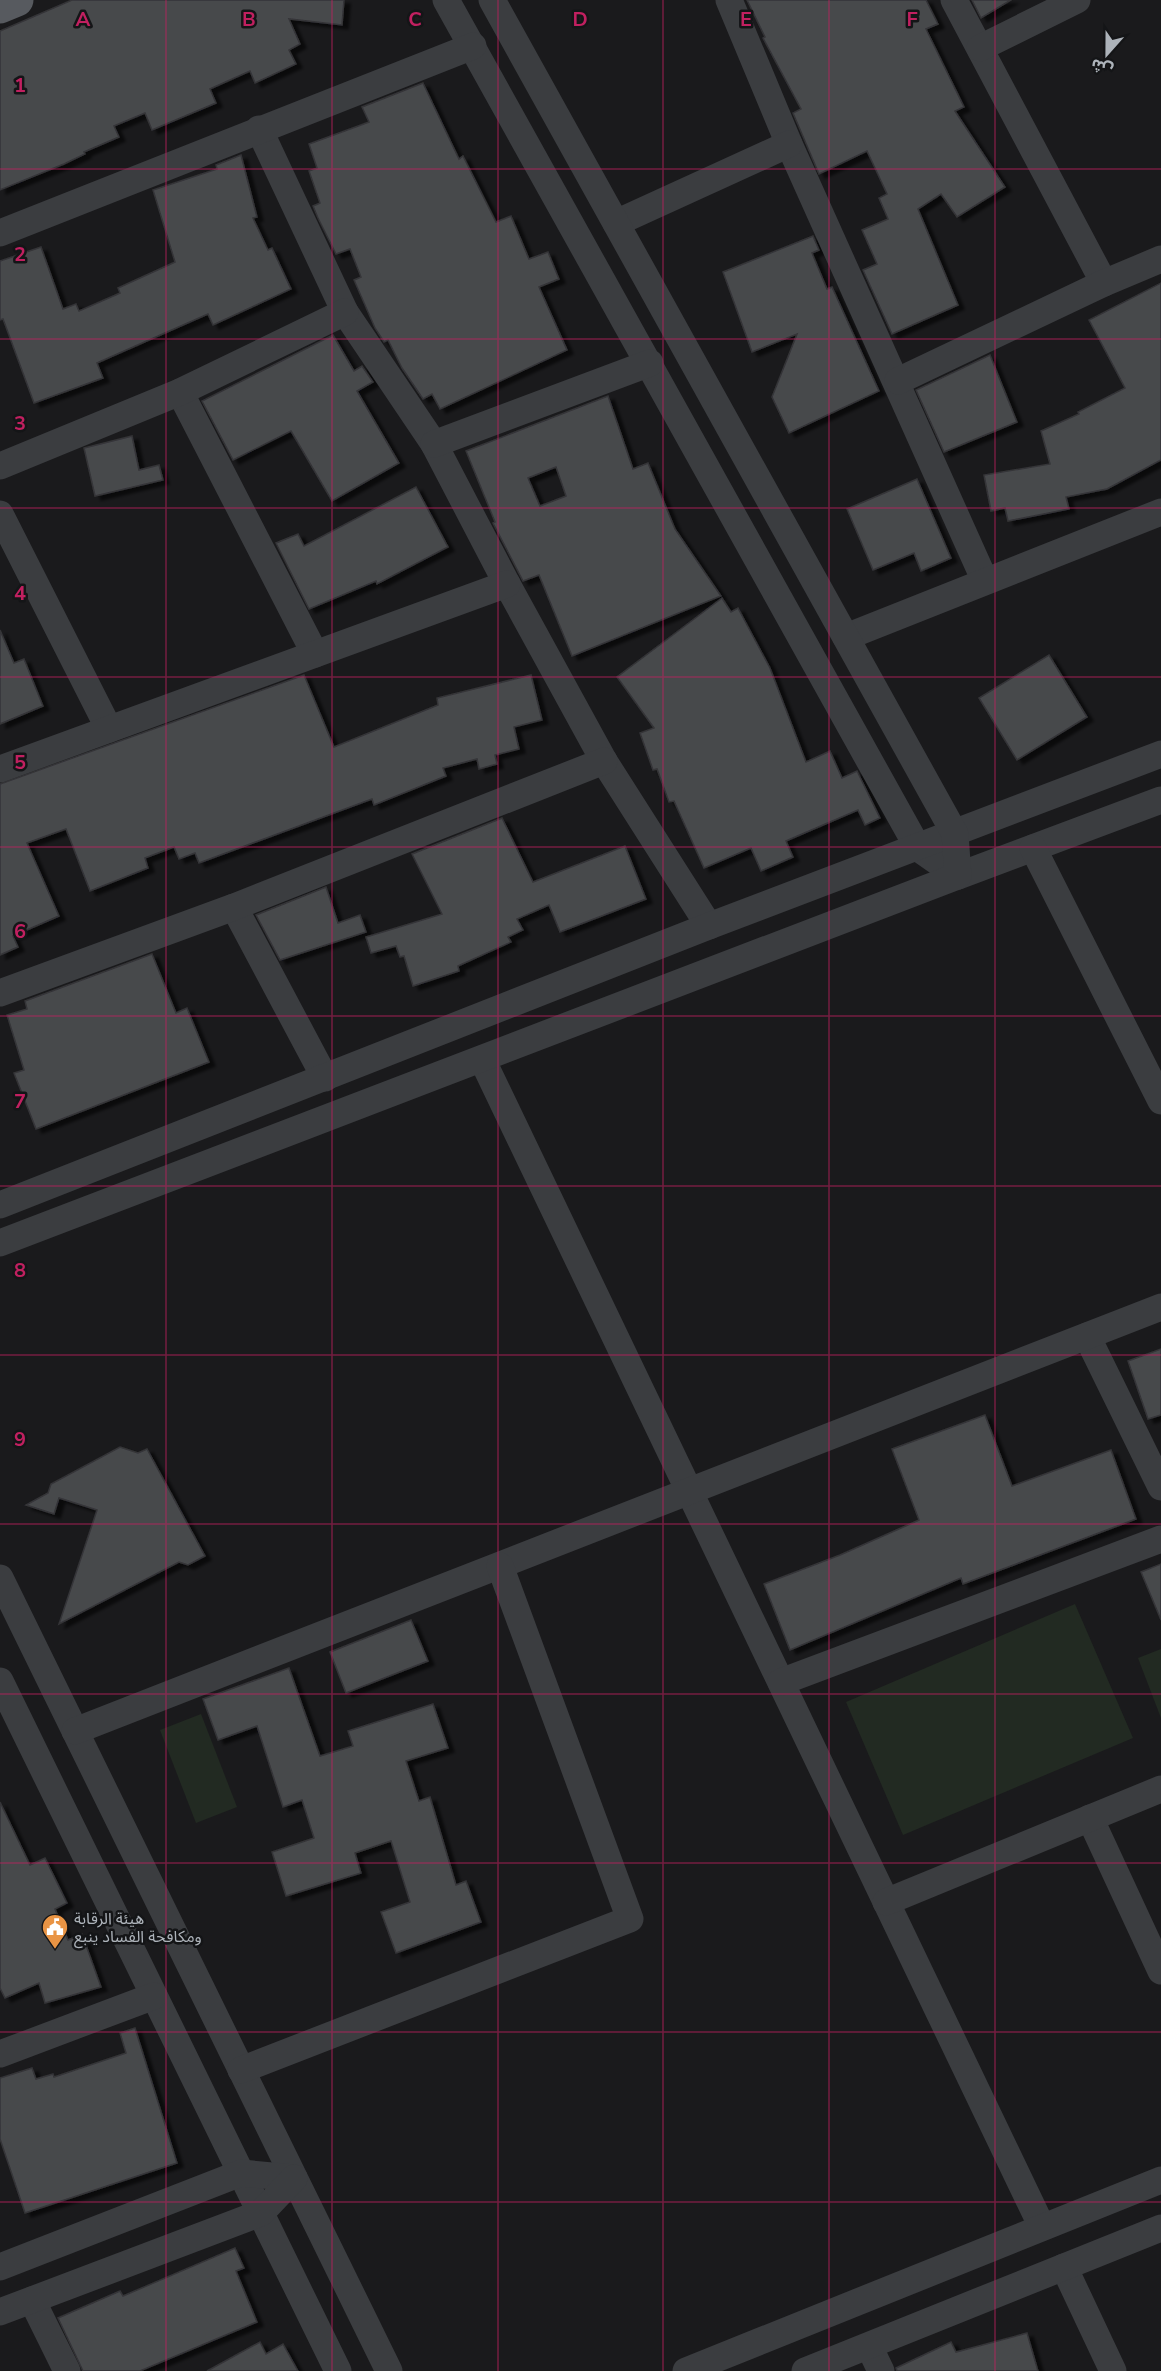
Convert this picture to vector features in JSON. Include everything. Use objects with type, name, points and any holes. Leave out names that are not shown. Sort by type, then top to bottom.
[{"type":"main road","points":[[0,7],[16,0]]},
{"type":"street","points":[[446,0],[918,848],[958,876]]},
{"type":"street","points":[[492,0],[955,834],[958,876]]},
{"type":"street","points":[[729,0],[789,144],[986,580]]},
{"type":"street","points":[[954,0],[1104,284]]},
{"type":"street","points":[[980,48],[1077,0]]},
{"type":"street","points":[[0,233],[473,46]]},
{"type":"street","points":[[259,129],[345,312],[434,444],[507,584],[604,761],[709,926]]},
{"type":"street","points":[[616,223],[789,144]]},
{"type":"street","points":[[898,381],[1161,259]]},
{"type":"street","points":[[0,466],[180,392],[345,312]]},
{"type":"street","points":[[434,444],[650,363]]},
{"type":"street","points":[[180,392],[315,654]]},
{"type":"street","points":[[846,638],[986,580],[1161,512]]},
{"type":"street","points":[[0,514],[110,729]]},
{"type":"street","points":[[0,769],[507,584]]},
{"type":"street","points":[[0,1205],[709,926],[1161,754]]},
{"type":"street","points":[[1,990],[234,907],[604,761]]},
{"type":"street","points":[[0,1244],[1161,800]]},
{"type":"street","points":[[1033,848],[1161,1101]]},
{"type":"street","points":[[234,907],[325,1078]]},
{"type":"street","points":[[482,1059],[1042,2228]]},
{"type":"street","points":[[75,1731],[1161,1307]]},
{"type":"street","points":[[1087,1336],[1161,1487]]},
{"type":"street","points":[[781,1682],[1161,1539]]},
{"type":"street","points":[[241,2070],[630,1919],[500,1566]]},
{"type":"street","points":[[0,1578],[389,2371]]},
{"type":"street","points":[[0,1681],[338,2371]]},
{"type":"street","points":[[886,1902],[1161,1789]]},
{"type":"street","points":[[1090,1818],[1161,1971]]},
{"type":"street","points":[[0,2054],[154,1996]]},
{"type":"street","points":[[0,2267],[241,2173],[294,2178]]},
{"type":"street","points":[[0,2312],[261,2213],[294,2178]]},
{"type":"street","points":[[686,2371],[1161,2180]]},
{"type":"street","points":[[805,2371],[1161,2228]]},
{"type":"street","points":[[1064,2267],[1113,2371]]},
{"type":"street","points":[[32,2300],[67,2371]]},
{"type":"street","points":[[868,2346],[880,2371]]},
{"type":"shaded area","points":[[1075,1604],[1133,1738],[903,1835],[846,1702]]},
{"type":"shaded area","points":[[1161,1649],[1161,1718],[1138,1658]]},
{"type":"shaded area","points":[[201,1714],[237,1807],[196,1823],[160,1730]]},
{"type":"building","points":[[72,0],[344,0],[342,25],[289,19],[300,44],[289,50],[296,64],[255,83],[250,71],[210,89],[216,103],[152,130],[145,113],[114,126],[119,137],[84,152],[85,154],[64,164],[0,190],[0,31]]},
{"type":"building","points":[[747,0],[926,0],[938,24],[926,29],[964,107],[955,111],[1005,187],[957,217],[941,194],[918,209],[958,305],[892,334],[863,270],[877,264],[862,230],[888,219],[879,198],[887,194],[867,151],[819,174],[793,113],[801,109],[763,38],[765,37]]},
{"type":"building","points":[[972,0],[1011,0],[981,18]]},
{"type":"building","points":[[423,83],[459,159],[463,156],[496,222],[511,216],[529,259],[548,252],[559,279],[539,287],[567,350],[440,409],[432,394],[423,399],[402,368],[388,340],[384,342],[375,328],[354,280],[361,277],[350,249],[336,254],[318,218],[313,206],[320,203],[309,171],[317,168],[309,144],[369,122],[362,107]]},
{"type":"building","points":[[241,155],[257,217],[253,218],[268,250],[272,248],[291,289],[213,325],[208,314],[97,363],[103,378],[34,403],[3,319],[0,320],[0,261],[41,247],[63,309],[76,304],[79,311],[120,293],[118,288],[175,262],[153,190],[217,169],[216,165]]},
{"type":"building","points":[[813,236],[819,250],[812,253],[827,289],[832,287],[879,391],[789,433],[772,397],[797,334],[752,352],[723,272]]},
{"type":"building","points":[[1161,283],[1161,460],[1107,489],[1066,497],[1069,509],[1008,521],[1005,508],[991,511],[984,475],[1050,464],[1041,431],[1079,414],[1078,412],[1125,388],[1089,320]]},
{"type":"building","points":[[333,335],[354,371],[362,366],[373,382],[357,391],[399,463],[332,501],[291,431],[233,460],[202,401]]},
{"type":"building","points":[[990,355],[1017,422],[944,452],[916,390]]},
{"type":"building","points":[[608,396],[633,469],[648,463],[675,529],[721,596],[572,656],[539,575],[523,581],[493,523],[495,522],[466,451]],"holes":[[[556,467],[566,496],[540,506],[528,478]]]},
{"type":"building","points":[[132,436],[139,470],[159,465],[163,480],[95,496],[84,448]]},
{"type":"building","points":[[917,479],[951,558],[921,571],[914,553],[873,570],[847,509]]},
{"type":"building","points":[[416,487],[448,547],[377,584],[376,581],[309,609],[276,543],[298,534],[304,546]]},
{"type":"building","points":[[722,598],[731,612],[738,608],[770,668],[806,762],[830,751],[842,778],[857,771],[880,818],[865,825],[858,810],[786,841],[793,857],[761,871],[751,848],[704,868],[674,801],[669,802],[657,769],[653,770],[640,733],[654,728],[617,677]]},
{"type":"building","points":[[0,630],[14,663],[24,659],[43,706],[0,724]]},
{"type":"building","points":[[1049,655],[1087,717],[1017,760],[979,698]]},
{"type":"building","points":[[304,675],[334,747],[438,705],[437,698],[531,675],[542,720],[514,727],[519,749],[495,755],[497,764],[479,769],[477,759],[443,768],[446,776],[374,805],[372,799],[199,863],[195,853],[179,859],[174,847],[145,858],[148,868],[90,891],[66,829],[27,843],[59,916],[13,936],[18,947],[0,955],[0,784]]},
{"type":"building","points":[[502,818],[533,882],[625,846],[646,899],[560,932],[549,905],[517,919],[523,930],[508,937],[511,942],[458,966],[459,971],[413,986],[404,956],[400,957],[396,946],[371,953],[366,937],[442,914],[412,854]]},
{"type":"building","points":[[326,887],[338,923],[360,915],[366,932],[280,960],[256,915]]},
{"type":"building","points":[[152,954],[176,1013],[187,1008],[209,1062],[36,1129],[14,1073],[24,1070],[7,1015],[27,1009],[25,1001]]},
{"type":"building","points":[[1161,1349],[1161,1415],[1148,1419],[1128,1361]]},
{"type":"building","points":[[985,1415],[1012,1486],[1111,1450],[1136,1519],[963,1584],[961,1578],[790,1650],[764,1584],[840,1555],[919,1520],[892,1449]]},
{"type":"building","points":[[120,1447],[138,1453],[147,1449],[205,1556],[188,1565],[179,1562],[59,1624],[97,1510],[59,1498],[54,1514],[26,1505],[48,1493],[51,1484]]},
{"type":"building","points":[[1161,1564],[1161,1620],[1141,1572]]},
{"type":"building","points":[[411,1620],[428,1661],[346,1693],[330,1652]]},
{"type":"building","points":[[289,1668],[320,1756],[353,1746],[348,1731],[433,1704],[448,1748],[406,1761],[419,1801],[430,1797],[456,1885],[466,1881],[481,1922],[396,1953],[381,1912],[410,1902],[391,1841],[355,1853],[361,1873],[286,1896],[272,1852],[314,1838],[302,1800],[283,1807],[257,1726],[218,1740],[203,1699]]},
{"type":"building","points":[[0,1802],[30,1865],[45,1858],[67,1903],[55,1909],[68,1940],[82,1934],[101,1987],[45,2003],[39,1983],[5,1998],[0,1988]]},
{"type":"building","points":[[135,2028],[177,2163],[25,2213],[0,2139],[0,2078],[32,2068],[36,2079],[53,2074],[54,2077],[126,2053],[120,2033]]},
{"type":"building","points":[[235,2248],[244,2268],[236,2271],[257,2322],[140,2371],[83,2371],[58,2318],[120,2291],[123,2296]]},
{"type":"building","points":[[1027,2333],[1038,2371],[897,2371],[896,2368],[951,2342],[956,2352]]},
{"type":"building","points":[[260,2342],[266,2354],[283,2344],[298,2371],[207,2371]]},
{"type":"place","name":"هيئة الرقابة ومكافحة الفساد ينبع","points":[[55,1950]]}]
